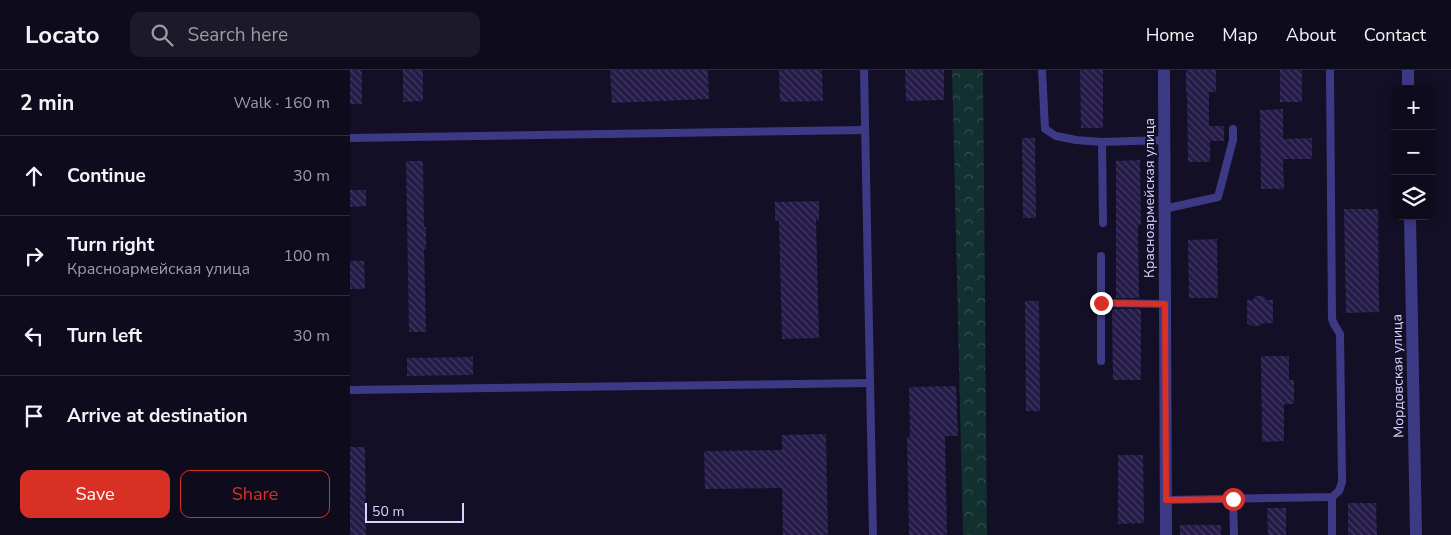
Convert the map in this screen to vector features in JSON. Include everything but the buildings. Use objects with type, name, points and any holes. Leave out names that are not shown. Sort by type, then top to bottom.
[{"type":"street","name":"Красноармейская улица","points":[[1164,70],[1166,535]]},
{"type":"street","points":[[1408,70],[1408,85]]},
{"type":"street","name":"Мордовская улица","points":[[1410,220],[1416,535]]},
{"type":"lane","points":[[864,70],[873,535]]},
{"type":"lane","points":[[1042,70],[1045,129],[1056,136],[1102,142],[1164,140]]},
{"type":"lane","points":[[1166,500],[1332,497],[1340,491],[1342,473],[1340,334],[1332,318],[1330,70]]},
{"type":"lane","points":[[1164,209],[1218,197],[1233,140],[1233,129]]},
{"type":"lane","points":[[350,138],[865,130]]},
{"type":"lane","points":[[1102,142],[1103,223]]},
{"type":"lane","points":[[1101,256],[1101,361]]},
{"type":"lane","points":[[1101,303],[1165,304]]},
{"type":"lane","points":[[350,390],[870,383]]},
{"type":"lane","points":[[1332,497],[1332,535]]},
{"type":"lane","points":[[1233,499],[1234,535]]},
{"type":"green space","points":[[952,70],[983,70],[987,535],[963,535]]},
{"type":"route","points":[[1101,303],[1165,304],[1166,500],[1233,499]]}]
